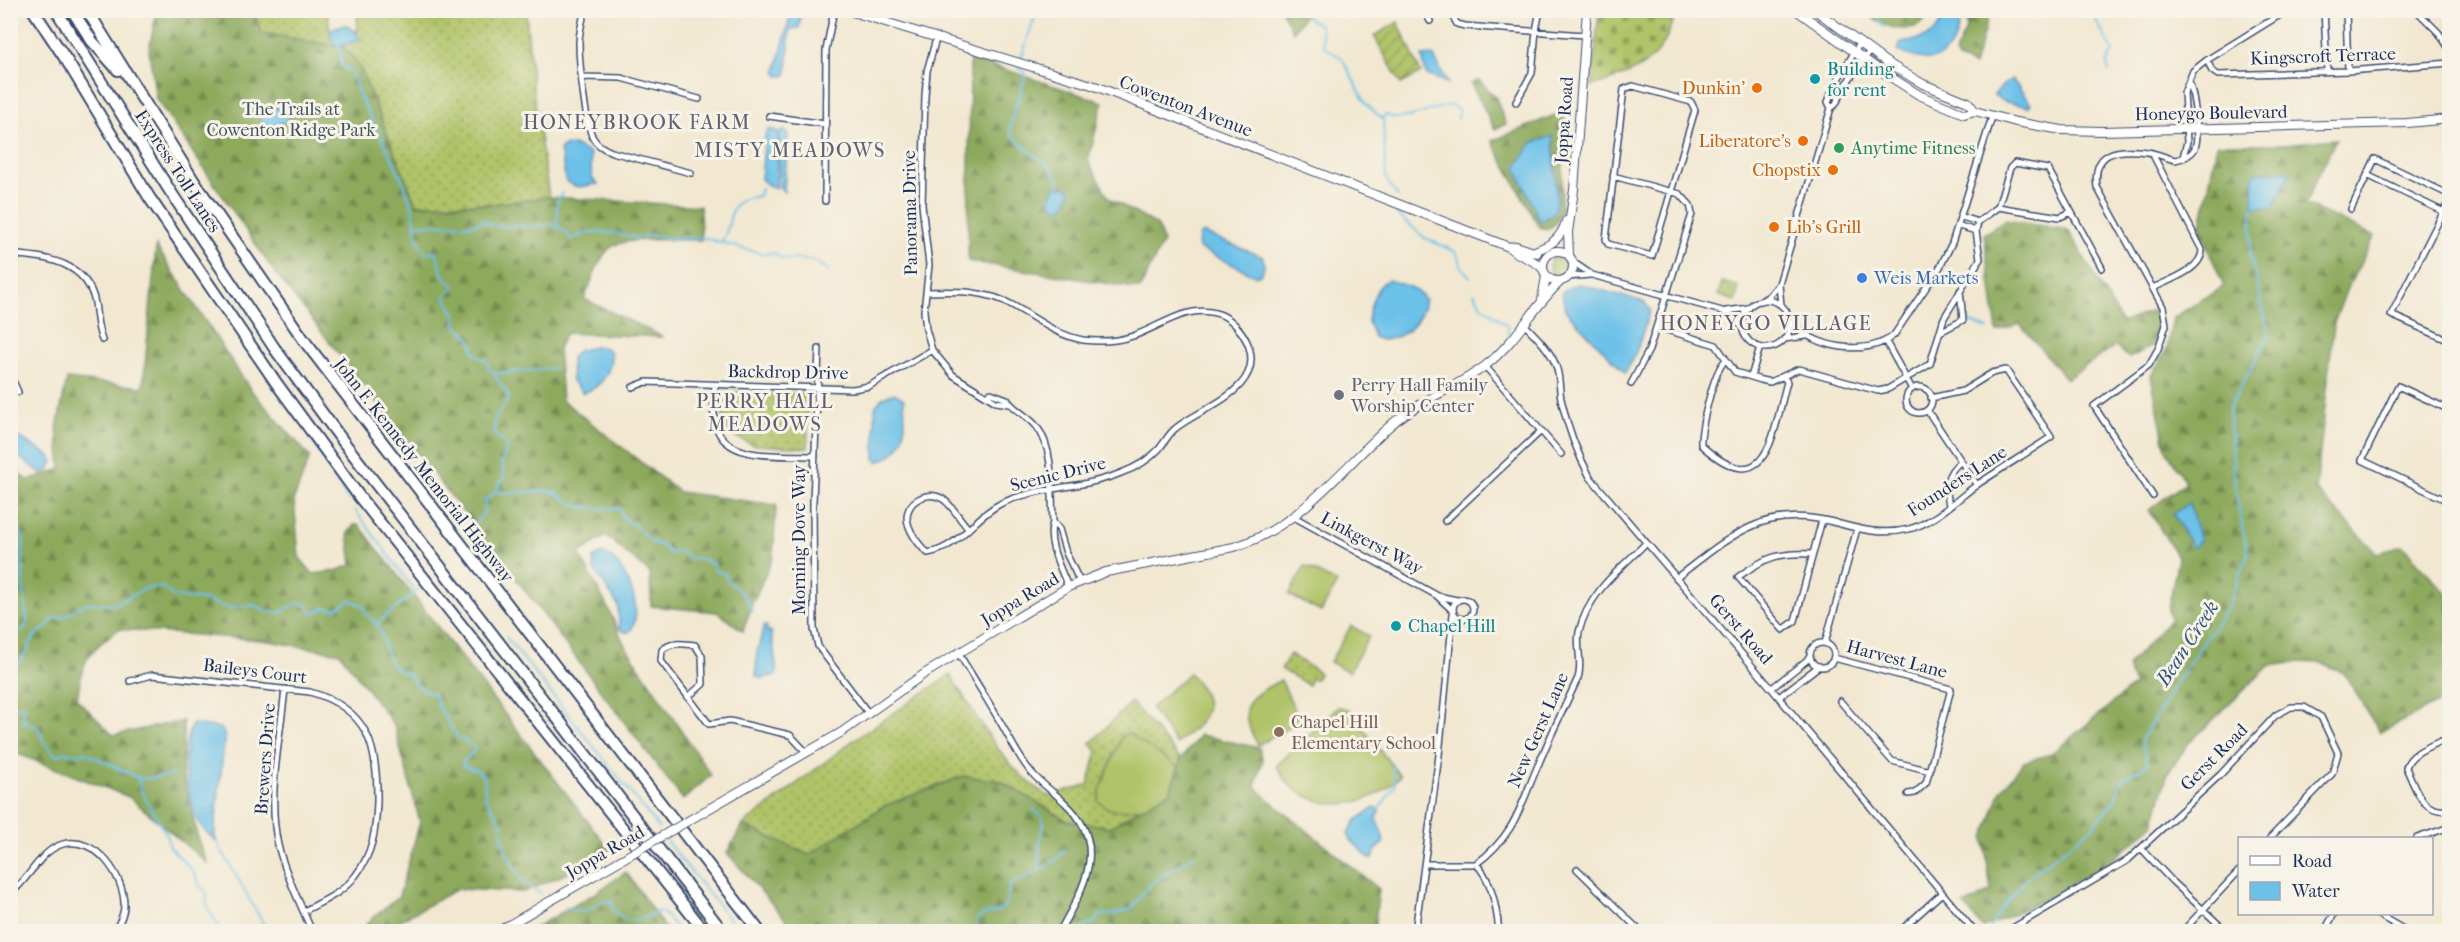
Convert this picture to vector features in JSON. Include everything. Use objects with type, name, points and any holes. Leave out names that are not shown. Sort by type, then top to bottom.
[{"type":"highway","points":[[33,10],[67,61],[149,196],[277,384],[361,499],[705,932]]},
{"type":"highway","name":"Express Toll Lanes","points":[[56,10],[170,191],[275,349],[342,440],[723,932]]},
{"type":"highway","points":[[72,10],[107,60],[126,75]]},
{"type":"highway","name":"John F. Kennedy Memorial Highway","points":[[87,10],[126,75],[227,231],[306,343],[760,932]]},
{"type":"street","points":[[585,10],[579,43],[589,126],[593,138],[612,152],[692,173]]},
{"type":"street","points":[[825,201],[826,43],[834,10]]},
{"type":"street","name":"Cowenton Avenue","points":[[846,10],[868,14],[936,39],[1095,86],[1509,247],[1514,252],[1533,260],[1544,272]]},
{"type":"street","points":[[1424,10],[1430,21]]},
{"type":"street","points":[[1449,10],[1453,20],[1460,25],[1584,34]]},
{"type":"street","points":[[1516,102],[1532,73],[1540,10]]},
{"type":"street","name":"Joppa Road","points":[[497,932],[807,753],[869,714],[924,674],[1068,587],[1106,572],[1241,545],[1294,517],[1394,422],[1485,366],[1525,326],[1542,300],[1572,271],[1569,232],[1587,10]]},
{"type":"street","name":"Honeygo Boulevard","points":[[1796,10],[1864,59],[1919,94],[1964,114],[1975,111]]},
{"type":"street","name":"Honeygo Boulevard","points":[[1815,10],[1870,51],[1923,84],[1968,102],[1975,111],[1992,117],[2062,130],[2407,123],[2450,119]]},
{"type":"street","points":[[2182,158],[2187,142],[2184,93],[2193,71],[2278,16],[2294,10]]},
{"type":"street","points":[[2324,10],[2326,71]]},
{"type":"street","points":[[2346,10],[2348,70]]},
{"type":"street","points":[[2416,10],[2439,33],[2450,50]]},
{"type":"street","name":"Panorama Drive","points":[[936,39],[926,77],[924,96],[922,205],[929,265],[924,320],[933,350],[953,375],[996,402],[1010,404],[1031,419],[1042,433],[1048,454],[1051,490],[1053,522],[1050,530],[1068,587]]},
{"type":"street","points":[[1831,108],[1828,102],[1835,84],[1860,43]]},
{"type":"street","points":[[1722,311],[1734,312],[1749,308],[1769,297],[1779,284],[1831,108],[1870,51]]},
{"type":"street","name":"Kingscroft Terrace","points":[[2207,60],[2212,71],[2218,75],[2450,63]]},
{"type":"street","points":[[582,77],[621,78],[699,99]]},
{"type":"street","points":[[2153,496],[2094,406],[2149,366],[2164,334],[2166,317],[2153,288],[2097,187],[2095,175],[2097,165],[2103,157],[2112,152],[2152,153],[2175,160],[2194,150],[2193,95],[2189,82]]},
{"type":"street","points":[[1633,86],[1695,105],[1671,191],[1652,256],[1608,244],[1606,239],[1624,89],[1633,86]]},
{"type":"street","points":[[769,116],[825,124]]},
{"type":"street","points":[[1784,339],[1808,336],[1856,348],[1886,342],[1906,321],[1940,267],[1959,226],[1992,117]]},
{"type":"street","points":[[2152,153],[2202,250],[2202,255],[2195,266],[2153,288]]},
{"type":"street","points":[[2351,209],[2375,159],[2449,200],[2391,315],[2450,341]]},
{"type":"street","points":[[1657,327],[1716,345],[1725,361],[1735,372],[1751,377],[1770,382],[1799,369],[1878,391],[1888,389],[1930,364],[1944,318],[1980,259],[1976,231],[1978,222],[1998,207],[2010,168],[2015,163],[2048,169],[2102,268]]},
{"type":"street","points":[[2367,175],[2442,211]]},
{"type":"street","points":[[1613,176],[1671,191],[1685,197],[1692,214],[1649,350],[1631,384]]},
{"type":"street","points":[[1532,252],[1559,237],[1565,224],[1569,203],[1573,201]]},
{"type":"street","points":[[1998,207],[2060,217],[2071,212]]},
{"type":"street","points":[[1962,217],[1978,222]]},
{"type":"street","points":[[1959,226],[1976,231]]},
{"type":"street","points":[[10,230],[16,255],[10,324]]},
{"type":"street","name":"Joppa Road","points":[[1557,250],[1569,232]]},
{"type":"street","name":"Cowenton Avenue","points":[[1509,247],[1516,246],[1532,252],[1548,254]]},
{"type":"street","points":[[1548,254],[1557,250],[1592,275],[1722,311],[1733,316],[1748,339],[1760,347],[1773,346],[1784,339],[1788,334],[1790,321]]},
{"type":"street","name":"Joppa Road","points":[[1542,300],[1544,272],[1542,263],[1548,254]]},
{"type":"street","points":[[16,255],[53,259],[78,272],[91,290],[102,340]]},
{"type":"street","points":[[1544,272],[1552,280],[1592,275]]},
{"type":"street","points":[[1779,284],[1781,305],[1790,321],[1808,336]]},
{"type":"street","name":"Scenic Drive","points":[[926,292],[962,291],[989,295],[1013,305],[1055,331],[1084,340],[1113,340],[1132,336],[1192,312],[1218,314],[1232,322],[1244,337],[1249,349],[1250,362],[1247,373],[1231,395],[1175,429],[1157,451],[1139,465],[1104,479],[1019,497],[1002,504],[968,528],[957,541],[928,554],[922,549],[909,526],[907,517],[911,505],[918,499],[936,496],[944,500],[968,528]]},
{"type":"street","points":[[1940,332],[1963,320],[1959,291]]},
{"type":"street","points":[[1761,301],[1781,305]]},
{"type":"street","points":[[1743,329],[1743,318],[1749,308]]},
{"type":"street","name":"Gerst Road","points":[[1525,326],[1540,342],[1556,366],[1567,419],[1590,477],[1772,688],[1975,932]]},
{"type":"street","points":[[1886,342],[1912,389]]},
{"type":"street","points":[[1751,377],[1760,347]]},
{"type":"street","name":"Morning Dove Way","points":[[819,349],[813,514],[815,638],[823,653],[869,714]]},
{"type":"street","name":"Backdrop Drive","points":[[633,387],[646,382],[853,389],[868,387],[933,350]]},
{"type":"street","points":[[1725,361],[1718,370],[1701,435],[1701,445],[1722,463],[1738,468],[1751,466],[1760,461],[1767,452],[1787,382],[1784,377]]},
{"type":"street","points":[[1485,366],[1561,454]]},
{"type":"street","name":"Founders Lane","points":[[1676,578],[1749,526],[1783,518],[1797,516],[1857,529],[1892,533],[1911,529],[2051,437],[2006,370],[1992,373],[1963,392],[1931,398]]},
{"type":"street","points":[[10,374],[18,392]]},
{"type":"street","points":[[715,385],[716,426],[720,436],[732,448],[744,452],[815,456]]},
{"type":"street","points":[[2450,410],[2398,386],[2362,460],[2450,502]]},
{"type":"street","points":[[1912,389],[1924,389],[1931,398],[1927,410]]},
{"type":"street","points":[[1912,389],[1907,395],[1908,407],[1919,413],[1927,410]]},
{"type":"street","points":[[1927,410],[1977,484]]},
{"type":"street","points":[[1445,521],[1540,431]]},
{"type":"street","points":[[1949,505],[1947,478],[1951,469],[1961,461]]},
{"type":"street","name":"Linkgerst Way","points":[[1294,517],[1436,595],[1457,600]]},
{"type":"street","points":[[1813,554],[1774,555],[1738,577],[1783,630],[1795,621],[1813,554],[1822,520]]},
{"type":"street","name":"Panorama Drive","points":[[1053,522],[1059,529],[1066,554],[1080,582]]},
{"type":"street","points":[[1825,643],[1857,529]]},
{"type":"street","name":"New Gerst Lane","points":[[1476,864],[1505,837],[1516,819],[1539,761],[1578,678],[1581,665],[1578,647],[1579,632],[1591,602],[1604,584],[1646,543]]},
{"type":"street","name":"Linkgerst Way","points":[[1436,595],[1453,612]]},
{"type":"street","points":[[1415,932],[1440,749],[1453,612],[1457,600],[1466,599],[1472,605],[1471,615],[1463,619],[1451,634]]},
{"type":"street","points":[[1453,612],[1463,619]]},
{"type":"street","points":[[1772,688],[1807,660],[1815,645],[1825,643]]},
{"type":"street","points":[[1810,655],[1812,662],[1819,666],[1826,666],[1834,658],[1833,650],[1825,643]]},
{"type":"street","points":[[688,697],[703,684],[702,656],[695,645],[667,645],[662,650],[661,661],[688,697],[709,724],[730,721],[790,735],[807,753]]},
{"type":"street","points":[[959,654],[1030,771],[1077,815],[1089,841],[1089,870],[1079,897],[1059,932]]},
{"type":"street","name":"Harvest Lane","points":[[1834,658],[1951,689],[1929,771]]},
{"type":"street","points":[[1779,697],[1819,666]]},
{"type":"street","name":"Baileys Court","points":[[130,681],[152,675],[319,694],[330,699],[357,719],[368,737],[377,767],[375,831],[366,858],[346,887],[334,896],[304,911]]},
{"type":"street","name":"Brewers Drive","points":[[285,689],[274,814],[283,863],[312,932]]},
{"type":"street","points":[[1840,701],[1892,761],[1929,771],[1922,788],[1915,793],[1908,794]]},
{"type":"street","name":"Gerst Road","points":[[2006,932],[2128,860],[2221,774],[2276,715],[2291,707],[2304,707],[2321,717],[2338,753],[2337,763],[2332,774],[2271,837]]},
{"type":"street","points":[[2450,737],[2414,756],[2407,762],[2406,768],[2424,803],[2430,809],[2439,812],[2450,810]]},
{"type":"street","points":[[2420,837],[2450,827]]},
{"type":"street","points":[[10,894],[22,885],[53,848],[63,844],[84,844],[105,859],[119,883],[124,905],[120,922],[114,932]]},
{"type":"street","points":[[2141,848],[2172,881],[2227,932]]},
{"type":"street","points":[[1425,864],[1476,864],[1485,875],[1497,914],[1499,932]]},
{"type":"street","points":[[1577,869],[1641,932]]},
{"type":"street","points":[[2182,932],[2238,872]]},
{"type":"street","points":[[1899,932],[1942,893]]},
{"type":"street","points":[[2324,932],[2333,915]]},
{"type":"street","points":[[2379,915],[2408,932]]},
{"type":"street","points":[[10,926],[18,932]]},
{"type":"green space","name":"The Trails at Cowenton Ridge Park","points":[[157,10],[253,11],[262,33],[343,47],[359,65],[416,204],[493,204],[549,197],[700,206],[701,240],[639,240],[616,245],[609,249],[601,260],[584,299],[663,337],[566,333],[558,348],[562,400],[679,492],[776,505],[773,558],[752,604],[743,631],[717,612],[651,606],[650,573],[606,536],[579,553],[624,644],[711,775],[683,800],[521,585],[276,274],[156,99],[149,50]]},
{"type":"green space","points":[[164,11],[327,11],[331,34],[358,30],[357,11],[526,11],[532,84],[549,197],[493,204],[416,204]]},
{"type":"green space","points":[[1282,11],[1308,11],[1293,32]]},
{"type":"green space","points":[[1599,11],[1626,11],[1673,22],[1663,45],[1644,65],[1592,86]]},
{"type":"green space","points":[[1863,11],[1928,11],[1923,22],[1913,28],[1900,29],[1885,25]]},
{"type":"green space","points":[[1964,11],[1990,11],[1974,66],[1958,59],[1955,53],[1967,27]]},
{"type":"green space","points":[[1398,22],[1421,73],[1401,84],[1374,36]]},
{"type":"green space","points":[[970,58],[1103,102],[1088,161],[1109,198],[1158,226],[1163,242],[1140,289],[968,261]]},
{"type":"green space","points":[[1479,80],[1496,98],[1506,124],[1495,129],[1471,84]]},
{"type":"green space","points":[[1565,111],[1561,212],[1555,224],[1548,229],[1539,227],[1492,141]]},
{"type":"green space","points":[[2336,139],[2305,204],[2375,236],[2346,291],[2334,323],[2316,490],[2377,553],[2403,546],[2449,596],[2449,697],[2380,733],[2344,673],[2322,663],[2298,662],[2269,666],[2188,744],[2168,773],[2153,825],[2112,860],[2044,900],[1983,928],[1964,905],[1991,891],[1984,838],[2001,790],[2024,762],[2051,754],[2134,685],[2127,666],[2171,619],[2168,610],[2178,558],[2149,510],[2186,482],[2166,450],[2151,376],[2167,348],[2173,318],[2224,286],[2200,231],[2217,144],[2285,144]]},
{"type":"green space","points":[[2005,220],[2068,230],[2122,323],[2154,310],[2160,325],[2153,345],[2129,358],[2115,346],[2066,379],[2020,324],[1997,332],[1984,234]]},
{"type":"green space","points":[[156,246],[250,389],[310,457],[294,499],[299,557],[313,574],[335,571],[352,565],[348,533],[354,525],[359,525],[613,854],[523,892],[457,889],[381,931],[364,931],[366,924],[399,896],[420,822],[394,725],[340,653],[261,640],[119,629],[99,645],[84,665],[77,699],[113,735],[183,721],[183,776],[199,843],[208,864],[129,797],[15,753],[11,759],[11,468],[28,480],[61,469],[57,427],[67,379],[143,387]]},
{"type":"green space","points":[[1558,257],[1564,260],[1567,266],[1564,272],[1558,275],[1552,272],[1549,266],[1552,260]]},
{"type":"green space","points":[[1722,282],[1739,287],[1735,301],[1718,295]]},
{"type":"green space","points":[[724,391],[807,394],[808,448],[754,445],[729,434],[723,418]]},
{"type":"green space","points":[[1305,566],[1337,583],[1321,612],[1289,595]]},
{"type":"green space","points":[[1351,626],[1369,636],[1349,672],[1330,662]]},
{"type":"green space","points":[[1290,654],[1317,671],[1319,674],[1316,679],[1311,679],[1308,685],[1281,669]]},
{"type":"green space","points":[[1189,673],[1204,694],[1207,703],[1206,712],[1195,727],[1176,744],[1151,708]]},
{"type":"green space","points":[[950,675],[981,725],[1005,757],[1032,785],[1048,796],[1088,785],[1097,751],[1090,744],[1131,702],[1332,931],[727,853],[743,825],[855,739]]},
{"type":"green space","points":[[1281,680],[1300,721],[1258,745],[1247,721],[1248,705],[1259,693]]},
{"type":"green space","points":[[1338,707],[1348,709],[1400,776],[1389,786],[1365,800],[1337,804],[1310,798],[1297,791],[1276,766]]},
{"type":"green space","points":[[1128,733],[1178,767],[1170,791],[1142,808],[1117,811],[1107,808],[1098,801],[1101,787],[1122,736]]},
{"type":"green space","points":[[1200,735],[1259,748],[1263,760],[1255,786],[1379,889],[1374,931],[796,931],[727,853],[743,825],[809,855],[884,806],[963,776],[1001,781],[1068,821],[1110,827],[1170,791],[1181,759]]},
{"type":"green space","points":[[626,872],[667,931],[529,931],[594,894]]},
{"type":"water","points":[[1941,11],[1960,11],[1956,36],[1948,50],[1942,55],[1925,59],[1897,51],[1901,43],[1923,38],[1935,31],[1939,26]]},
{"type":"water","points":[[791,12],[801,14],[799,28],[790,29],[787,72],[785,76],[779,76],[776,72]]},
{"type":"water","points":[[345,25],[356,32],[360,40],[337,47],[330,38],[330,33],[335,27]]},
{"type":"water","points":[[1433,55],[1448,83],[1426,75],[1422,56]]},
{"type":"water","points":[[2012,79],[2031,104],[2028,107],[2002,101],[1994,95]]},
{"type":"water","points":[[278,107],[280,112],[289,116],[288,120],[271,128],[261,123],[260,114]]},
{"type":"water","points":[[768,129],[778,133],[776,188],[761,179],[765,135]]},
{"type":"water","points":[[784,130],[788,133],[784,192],[779,187],[779,137],[780,132]]},
{"type":"water","points":[[1553,136],[1557,198],[1554,213],[1540,222],[1516,168],[1532,143]]},
{"type":"water","points":[[573,145],[590,153],[592,178],[598,184],[578,187],[566,181],[560,149]]},
{"type":"water","points":[[2291,171],[2273,207],[2253,207],[2254,173]]},
{"type":"water","points":[[1056,186],[1071,190],[1066,203],[1061,208],[1054,207],[1051,202],[1052,192]]},
{"type":"water","points":[[1203,233],[1263,257],[1262,273],[1256,276],[1198,248],[1199,236]]},
{"type":"water","points":[[1388,280],[1413,289],[1425,300],[1420,315],[1410,328],[1390,339],[1381,340],[1374,337],[1368,322],[1376,292]]},
{"type":"water","points":[[1580,284],[1644,302],[1650,310],[1637,350],[1625,373],[1565,310],[1562,292]]},
{"type":"water","points":[[597,346],[606,348],[611,353],[610,367],[600,383],[583,393],[572,381],[571,358],[577,351]]},
{"type":"water","points":[[894,393],[904,399],[905,428],[901,444],[896,451],[878,462],[875,459],[875,407],[882,398]]},
{"type":"water","points":[[11,432],[50,456],[53,462],[49,470],[41,473],[11,451]]},
{"type":"water","points":[[2189,503],[2200,540],[2193,548],[2173,514]]},
{"type":"water","points":[[602,553],[611,557],[618,565],[631,588],[636,613],[634,624],[629,632],[624,632],[619,628],[618,605],[594,569],[593,558]]},
{"type":"water","points":[[764,626],[767,626],[767,632],[771,631],[777,672],[776,675],[761,679],[756,676],[757,652]]},
{"type":"water","points":[[193,724],[220,728],[225,735],[215,827],[217,842],[206,833],[200,824],[194,812],[188,787],[186,744]]},
{"type":"water","points":[[1376,807],[1380,810],[1376,820],[1381,828],[1384,842],[1375,851],[1373,859],[1370,859],[1348,834],[1356,820]]},
{"type":"waterway","points":[[1021,59],[1037,10]]},
{"type":"waterway","points":[[1307,10],[1309,19],[1320,25],[1324,47],[1342,58],[1366,104],[1383,120],[1386,179],[1398,197]]},
{"type":"waterway","points":[[1871,10],[1884,27]]},
{"type":"waterway","points":[[2090,10],[2113,51],[2107,63],[2109,72]]},
{"type":"waterway","points":[[340,47],[341,65],[353,76],[359,95],[406,189],[413,209],[419,243],[427,254],[432,251],[436,252],[445,278],[453,284],[454,288],[445,297],[455,315],[456,325],[468,337],[474,353],[487,362],[489,369],[495,373],[509,396],[494,422],[495,435],[507,445],[502,462],[504,478],[499,483],[497,491],[485,500],[484,513],[475,523]]},
{"type":"waterway","points":[[1017,67],[1025,72],[1025,78],[1012,116],[1010,132],[1015,139],[1053,170],[1059,185]]},
{"type":"waterway","points":[[1381,118],[1387,115],[1394,118],[1409,117],[1451,105],[1459,111],[1458,119]]},
{"type":"waterway","points":[[721,242],[726,234],[734,207],[747,198],[759,196],[761,188]]},
{"type":"waterway","points":[[558,226],[557,204],[562,193]]},
{"type":"waterway","name":"Bean Creek","points":[[1990,927],[2002,908],[2027,878],[2092,828],[2114,801],[2122,780],[2148,764],[2141,741],[2186,667],[2227,609],[2248,554],[2235,489],[2229,408],[2269,335],[2250,254],[2253,207]]},
{"type":"waterway","points":[[1396,209],[1397,214],[1425,238],[1456,252],[1462,268],[1470,277]]},
{"type":"waterway","points":[[417,224],[472,225],[484,220],[490,225],[509,227],[553,224],[566,232],[571,239],[589,232],[614,233],[636,238],[652,235],[667,238],[705,238],[763,254],[774,253],[783,259],[812,260],[828,270]]},
{"type":"waterway","points":[[1474,293],[1481,305],[1507,325],[1508,334]]},
{"type":"waterway","points":[[1967,321],[1988,329]]},
{"type":"waterway","points":[[495,374],[556,368]]},
{"type":"waterway","points":[[309,436],[348,500]]},
{"type":"waterway","points":[[10,639],[25,628],[27,621],[23,582],[23,539],[11,502],[11,479]]},
{"type":"waterway","points":[[497,491],[510,493],[553,491],[577,505],[619,508],[625,520],[632,523],[652,542],[663,546],[669,553],[681,552],[689,558],[702,559],[713,564],[715,571],[725,573],[728,581],[744,595],[753,612]]},
{"type":"waterway","points":[[355,510],[416,592]]},
{"type":"waterway","points":[[10,674],[26,653],[34,636],[47,627],[53,619],[65,616],[86,603],[116,604],[146,588],[162,587],[174,597],[204,600],[229,608],[254,605],[269,612],[280,613],[299,602],[306,605],[312,614],[325,608],[336,609],[350,600],[364,606],[365,614],[377,625],[393,666],[409,675],[420,687],[435,695],[438,707],[457,736],[474,747],[474,751],[462,763],[463,766],[476,770],[484,777],[486,800],[501,822],[502,840],[508,856],[523,882],[540,893]]},
{"type":"waterway","points":[[376,624],[418,590]]},
{"type":"waterway","points":[[506,637],[659,828]]},
{"type":"waterway","points":[[10,708],[23,705],[23,721],[38,728],[43,740],[56,756],[66,752],[79,755],[84,752],[141,779],[174,775]]},
{"type":"waterway","points":[[1379,809],[1395,786],[1393,765]]},
{"type":"waterway","points":[[136,776],[145,799],[167,835],[170,847],[193,871],[200,886],[206,892],[207,907],[222,932]]},
{"type":"waterway","points":[[1033,809],[1042,816],[1044,823],[1039,844],[1039,869]]},
{"type":"waterway","points":[[217,842],[268,932]]},
{"type":"waterway","points":[[667,842],[740,932]]},
{"type":"waterway","points":[[975,932],[981,915],[997,912],[1004,907],[1010,885],[1047,866],[1065,850]]},
{"type":"waterway","points":[[1082,932],[1085,926],[1094,923],[1100,915],[1115,914],[1131,909],[1150,884],[1194,856]]},
{"type":"waterway","points":[[565,907],[583,912],[602,902],[612,901],[613,911],[626,919],[641,920],[658,911],[664,914],[680,932]]},
{"type":"waterway","points":[[780,924],[787,932]]},
{"type":"waterway","points":[[1209,932],[1223,929],[1238,932]]},
{"type":"place","name":"Building for rent","points":[[1815,79]]},
{"type":"place","name":"Dunkin'","points":[[1757,88]]},
{"type":"place","name":"Liberatore's","points":[[1803,141]]},
{"type":"place","name":"Anytime Fitness","points":[[1839,148]]},
{"type":"place","name":"Chopstix","points":[[1833,170]]},
{"type":"place","name":"Lib's Grill","points":[[1774,227]]},
{"type":"place","name":"Weis Markets","points":[[1862,278]]},
{"type":"place","name":"Perry Hall Family Worship Center","points":[[1339,395]]},
{"type":"place","name":"Chapel Hill","points":[[1396,626]]},
{"type":"place","name":"Chapel Hill Elementary School","points":[[1279,732]]},
{"type":"district","name":"HONEYBROOK FARM","points":[[637,122]]},
{"type":"district","name":"MISTY MEADOWS","points":[[790,150]]},
{"type":"district","name":"HONEYGO VILLAGE","points":[[1766,323]]},
{"type":"district","name":"PERRY HALL MEADOWS","points":[[765,412]]}]
